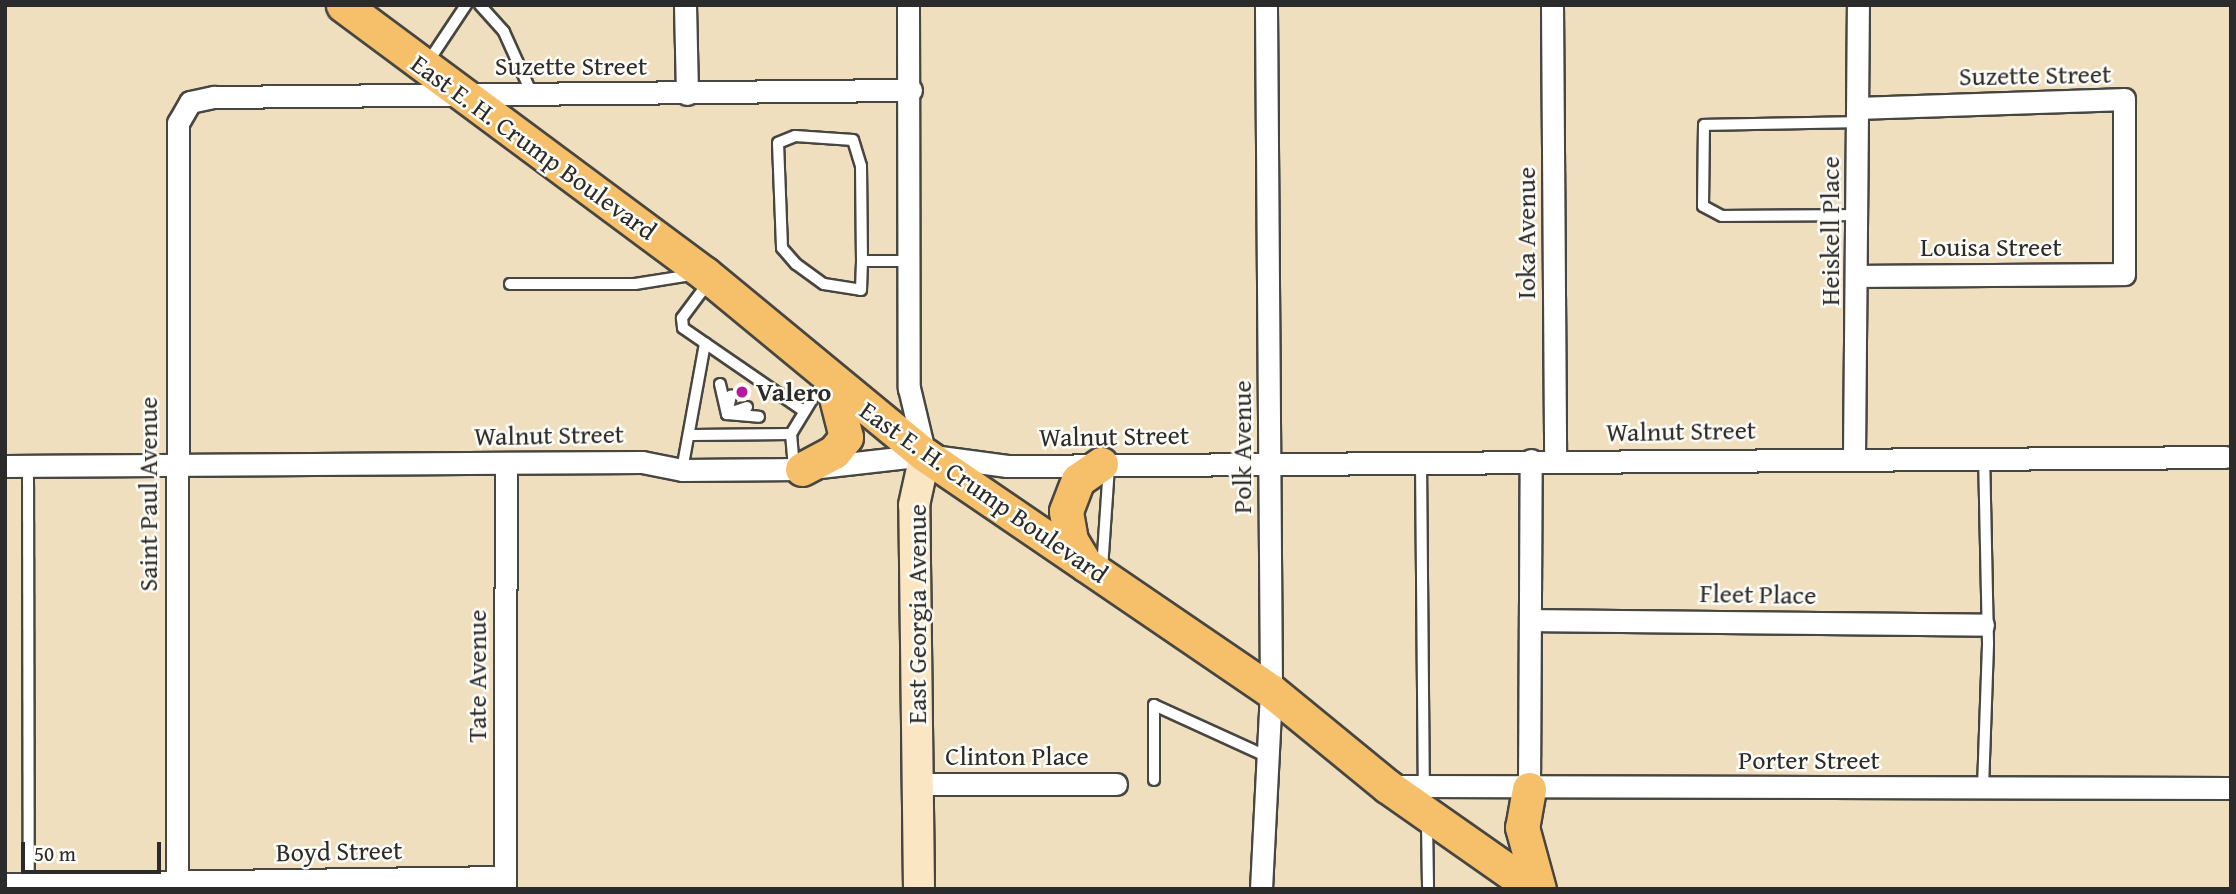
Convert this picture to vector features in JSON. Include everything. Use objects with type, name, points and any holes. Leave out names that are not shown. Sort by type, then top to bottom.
[{"type":"main road","name":"East E. H. Crump Boulevard","points":[[344,5],[707,276],[829,380],[925,455],[1271,691],[1387,786],[1426,801],[1534,889]]},
{"type":"main road","points":[[798,468],[834,452],[846,437],[829,380]]},
{"type":"main road","points":[[1094,570],[1071,540],[1066,511],[1079,480],[1105,464]]},
{"type":"main road","points":[[1530,789],[1524,845],[1539,889]]},
{"type":"street","points":[[685,5],[687,94]]},
{"type":"street","name":"East Georgia Avenue","points":[[908,5],[911,90],[909,388],[925,455],[914,505],[919,889]]},
{"type":"street","name":"Polk Avenue","points":[[1261,889],[1271,691],[1266,5]]},
{"type":"street","name":"Ioka Avenue","points":[[1552,5],[1555,460]]},
{"type":"street","name":"Heiskell Place","points":[[1854,457],[1859,276],[1858,5]]},
{"type":"street","name":"Suzette Street","points":[[190,102],[460,94],[911,90]]},
{"type":"street","name":"Suzette Street","points":[[1859,115],[2124,99],[2124,274]]},
{"type":"street","name":"Saint Paul Avenue","points":[[177,885],[178,123],[190,102]]},
{"type":"street","name":"Louisa Street","points":[[1859,276],[2124,274]]},
{"type":"street","name":"Walnut Street","points":[[5,467],[176,469],[642,462],[682,470],[798,468],[925,455],[1007,466],[1271,461],[2225,457]]},
{"type":"street","points":[[1530,789],[1531,460]]},
{"type":"street","name":"Tate Avenue","points":[[505,883],[506,463]]},
{"type":"street","name":"Fleet Place","points":[[1532,620],[1983,625]]},
{"type":"street","name":"Clinton Place","points":[[917,784],[1116,784]]},
{"type":"street","name":"Porter Street","points":[[1426,801],[1530,789],[2231,788]]},
{"type":"street","name":"Boyd Street","points":[[5,884],[29,887],[505,883]]},
{"type":"lane","points":[[425,67],[466,5]]},
{"type":"lane","points":[[480,5],[504,32],[532,94]]},
{"type":"lane","points":[[1859,115],[1704,125],[1703,206],[1722,216],[1859,215]]},
{"type":"lane","points":[[795,136],[853,140],[861,166],[862,261],[861,290],[843,290],[824,284],[782,248],[778,143],[795,136]]},
{"type":"lane","points":[[862,261],[911,261]]},
{"type":"lane","points":[[510,284],[635,284],[707,276]]},
{"type":"lane","points":[[707,276],[682,318],[683,328],[762,388],[801,409]]},
{"type":"lane","points":[[682,470],[693,435],[705,343]]},
{"type":"lane","points":[[798,468],[790,434],[801,409],[829,380]]},
{"type":"lane","points":[[720,384],[727,414]]},
{"type":"lane","points":[[724,434],[732,395]]},
{"type":"lane","points":[[727,414],[747,407]]},
{"type":"lane","points":[[727,414],[759,417]]},
{"type":"lane","points":[[693,435],[790,434]]},
{"type":"lane","points":[[1983,788],[1988,643],[1983,625],[1984,457]]},
{"type":"lane","points":[[1421,461],[1428,889]]},
{"type":"lane","points":[[28,466],[29,887]]},
{"type":"lane","points":[[1154,780],[1154,705],[1268,757]]},
{"type":"place","name":"Valero","points":[[742,392]]}]
